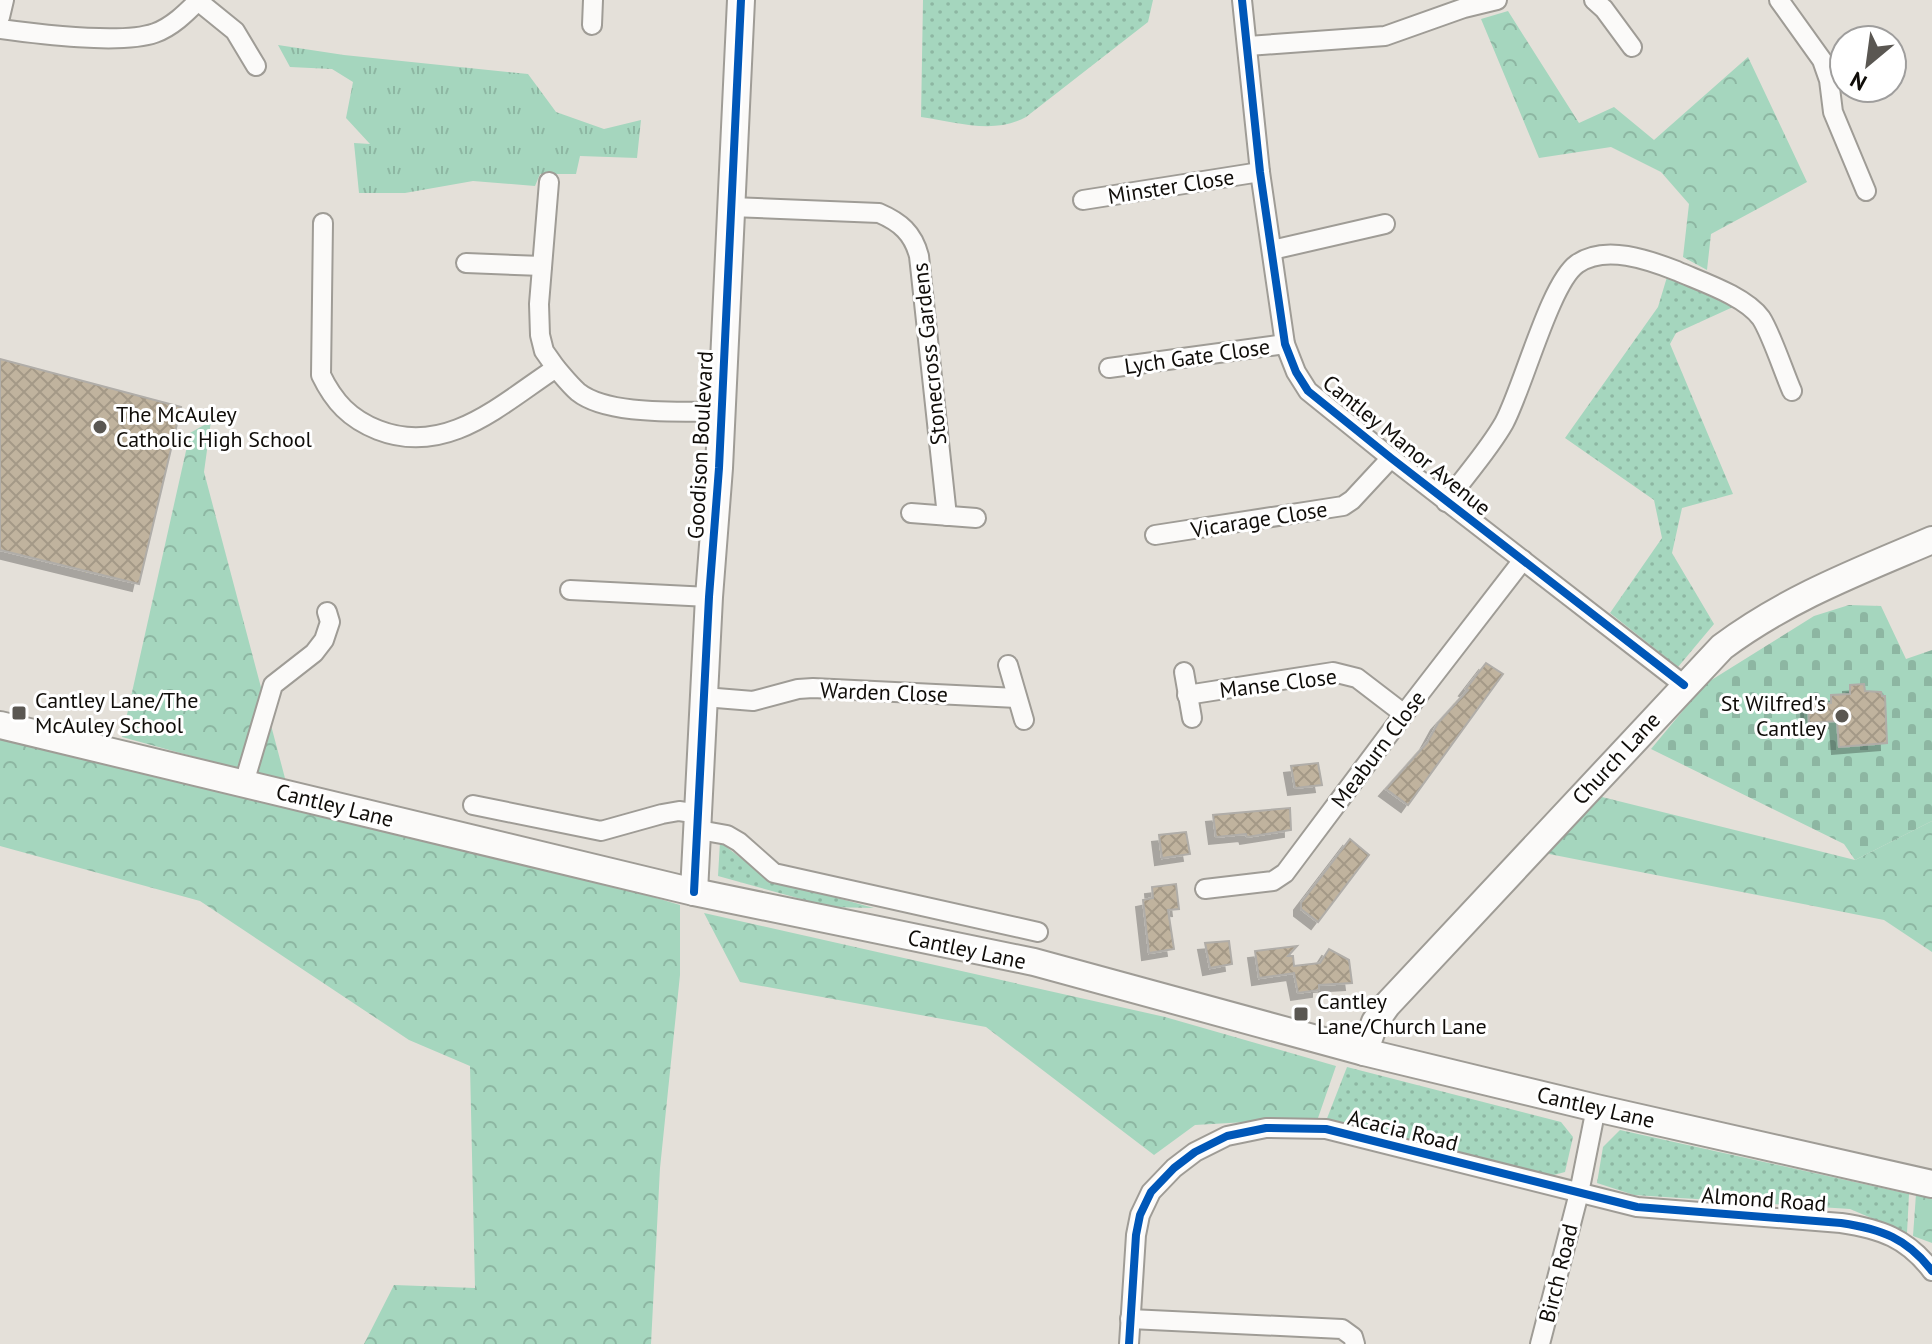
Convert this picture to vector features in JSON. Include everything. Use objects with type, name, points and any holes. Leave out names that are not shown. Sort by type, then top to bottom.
[{"type":"main road","name":"Goodison Boulevard","points":[[694,892],[719,468],[741,0]]},
{"type":"main road","name":"Church Lane","points":[[1364,1052],[1375,1022],[1387,1005],[1722,647],[1758,620],[1806,594],[1932,540]]},
{"type":"main road","name":"Cantley Lane","points":[[0,725],[694,892],[1034,962],[1364,1052],[1932,1184]]},
{"type":"street","points":[[0,17],[4,0]]},
{"type":"street","points":[[592,25],[593,0]]},
{"type":"street","name":"Cantley Manor Avenue","points":[[1242,0],[1260,172],[1285,344],[1296,372],[1308,391],[1446,502],[1684,685]]},
{"type":"street","points":[[1248,46],[1385,36],[1464,8],[1497,0]]},
{"type":"street","points":[[1594,0],[1632,47]]},
{"type":"street","points":[[1779,0],[1822,60],[1829,80],[1833,112],[1866,191]]},
{"type":"street","points":[[0,29],[126,39],[155,33],[176,22],[199,1],[235,31],[256,66]]},
{"type":"street","name":"Minster Close","points":[[1083,200],[1260,172]]},
{"type":"street","points":[[549,182],[540,335],[544,351],[556,368],[579,393],[602,404],[720,412]]},
{"type":"street","name":"Stonecross Gardens","points":[[731,207],[879,213],[896,220],[916,244],[947,516]]},
{"type":"street","points":[[323,223],[321,375],[344,411],[365,425],[392,435],[420,439],[446,434],[466,427],[556,368]]},
{"type":"street","points":[[1272,250],[1385,224]]},
{"type":"street","points":[[1446,502],[1502,426],[1516,399],[1558,290],[1578,263],[1594,257],[1611,255],[1636,258],[1735,297],[1761,318],[1792,391]]},
{"type":"street","points":[[466,263],[542,266]]},
{"type":"street","name":"Lych Gate Close","points":[[1109,368],[1285,344]]},
{"type":"street","name":"Vicarage Close","points":[[1155,535],[1343,506],[1391,458]]},
{"type":"street","points":[[911,513],[976,518]]},
{"type":"street","name":"Meaburn Close","points":[[1205,889],[1273,881],[1285,873],[1523,560]]},
{"type":"street","points":[[570,590],[709,597]]},
{"type":"street","points":[[244,783],[273,685],[314,653],[324,640],[330,622],[327,612]]},
{"type":"street","points":[[1008,665],[1024,720]]},
{"type":"street","name":"Manse Close","points":[[1184,672],[1192,718]]},
{"type":"street","name":"Manse Close","points":[[1187,695],[1333,672],[1357,678],[1404,714]]},
{"type":"street","name":"Warden Close","points":[[704,697],[753,701],[813,688],[1017,698]]},
{"type":"street","name":"Cantley Lane","points":[[473,805],[601,831],[679,811],[739,842],[774,873],[1038,932]]},
{"type":"street","name":"Birch Road","points":[[1540,1344],[1579,1193],[1596,1108]]},
{"type":"street","name":"Acacia Road","points":[[1129,1344],[1140,1215],[1151,1192],[1174,1168],[1195,1152],[1227,1136],[1266,1128],[1326,1129],[1579,1193]]},
{"type":"street","name":"Almond Road","points":[[1579,1193],[1637,1207],[1874,1228],[1902,1241],[1932,1271]]},
{"type":"street","points":[[1130,1319],[1293,1334],[1342,1329],[1353,1337],[1355,1344]]},
{"type":"green space","points":[[923,0],[1153,0],[1148,22],[1026,117],[988,126],[921,117]]},
{"type":"green space","points":[[1508,11],[1579,123],[1614,107],[1654,140],[1748,57],[1807,182],[1711,234],[1707,270],[1683,257],[1689,204],[1661,172],[1611,147],[1539,158],[1481,19]]},
{"type":"green space","points":[[278,45],[528,74],[556,112],[604,129],[641,120],[637,158],[580,156],[576,174],[540,174],[535,186],[473,181],[405,193],[359,193],[354,143],[370,144],[346,118],[353,82],[332,69],[290,67]]},
{"type":"green space","points":[[1667,277],[1733,307],[1676,333],[1670,344],[1733,494],[1682,508],[1672,553],[1714,624],[1678,667],[1610,613],[1662,538],[1654,500],[1565,438],[1658,307]]},
{"type":"green space","points":[[211,421],[204,472],[286,782],[122,737],[190,433]]},
{"type":"green space","points":[[1849,605],[1881,606],[1906,659],[1932,650],[1932,821],[1855,860],[1844,844],[1651,749],[1705,684],[1814,616]]},
{"type":"green space","points":[[0,720],[680,905],[680,975],[660,1168],[651,1344],[364,1344],[394,1285],[475,1288],[470,1066],[409,1040],[200,901],[0,846]]},
{"type":"green space","points":[[1598,796],[1855,860],[1932,821],[1932,952],[1884,920],[1544,853]]},
{"type":"green space","points":[[720,842],[768,879],[874,908],[830,907],[718,876]]},
{"type":"green space","points":[[704,913],[1165,1017],[1336,1066],[1318,1118],[1195,1125],[1154,1155],[986,1027],[740,982]]},
{"type":"green space","points":[[1347,1067],[1561,1122],[1573,1137],[1565,1172],[1550,1176],[1326,1121]]},
{"type":"green space","points":[[1620,1130],[1909,1194],[1907,1233],[1850,1209],[1634,1195],[1597,1183],[1603,1147]]},
{"type":"green space","points":[[1916,1194],[1932,1199],[1932,1243],[1913,1236]]},
{"type":"building","points":[[0,359],[181,407],[139,584],[0,550]]},
{"type":"building","points":[[1486,663],[1503,674],[1408,805],[1386,789],[1427,743],[1438,723],[1468,690]]},
{"type":"building","name":"St Wilfred's Cantley","points":[[1864,684],[1865,691],[1881,692],[1885,696],[1887,743],[1839,747],[1837,721],[1809,723],[1808,704],[1831,703],[1831,695],[1850,694],[1850,685]]},
{"type":"building","points":[[1318,763],[1322,785],[1295,788],[1291,766]]},
{"type":"building","points":[[1290,808],[1291,830],[1247,837],[1246,834],[1216,837],[1213,815]]},
{"type":"building","points":[[1186,832],[1190,854],[1162,858],[1159,835]]},
{"type":"building","points":[[1350,839],[1369,855],[1318,922],[1301,909],[1301,903]]},
{"type":"building","points":[[1176,884],[1179,909],[1168,910],[1174,949],[1149,953],[1143,900],[1153,898],[1152,887]]},
{"type":"building","points":[[1229,941],[1232,964],[1210,968],[1205,943]]},
{"type":"building","points":[[1297,946],[1288,956],[1293,956],[1294,966],[1320,963],[1329,949],[1349,960],[1352,983],[1319,985],[1319,990],[1298,993],[1294,973],[1259,978],[1255,951]]},
{"type":"cycle path","points":[[694,892],[719,468],[741,0]]},
{"type":"cycle path","points":[[1242,0],[1260,172],[1285,344],[1296,372],[1308,391],[1684,685]]},
{"type":"cycle path","points":[[1129,1344],[1136,1235],[1140,1215],[1151,1192],[1195,1152],[1227,1136],[1266,1128],[1326,1129],[1637,1207],[1855,1225],[1881,1232],[1903,1243],[1932,1271]]},
{"type":"place","name":"The McAuley Catholic High School","points":[[100,427]]},
{"type":"place","name":"Cantley Lane/The McAuley School","points":[[19,713]]},
{"type":"place","name":"St Wilfred's Cantley","points":[[1842,716]]},
{"type":"place","name":"Cantley Lane/Church Lane","points":[[1301,1014]]}]
